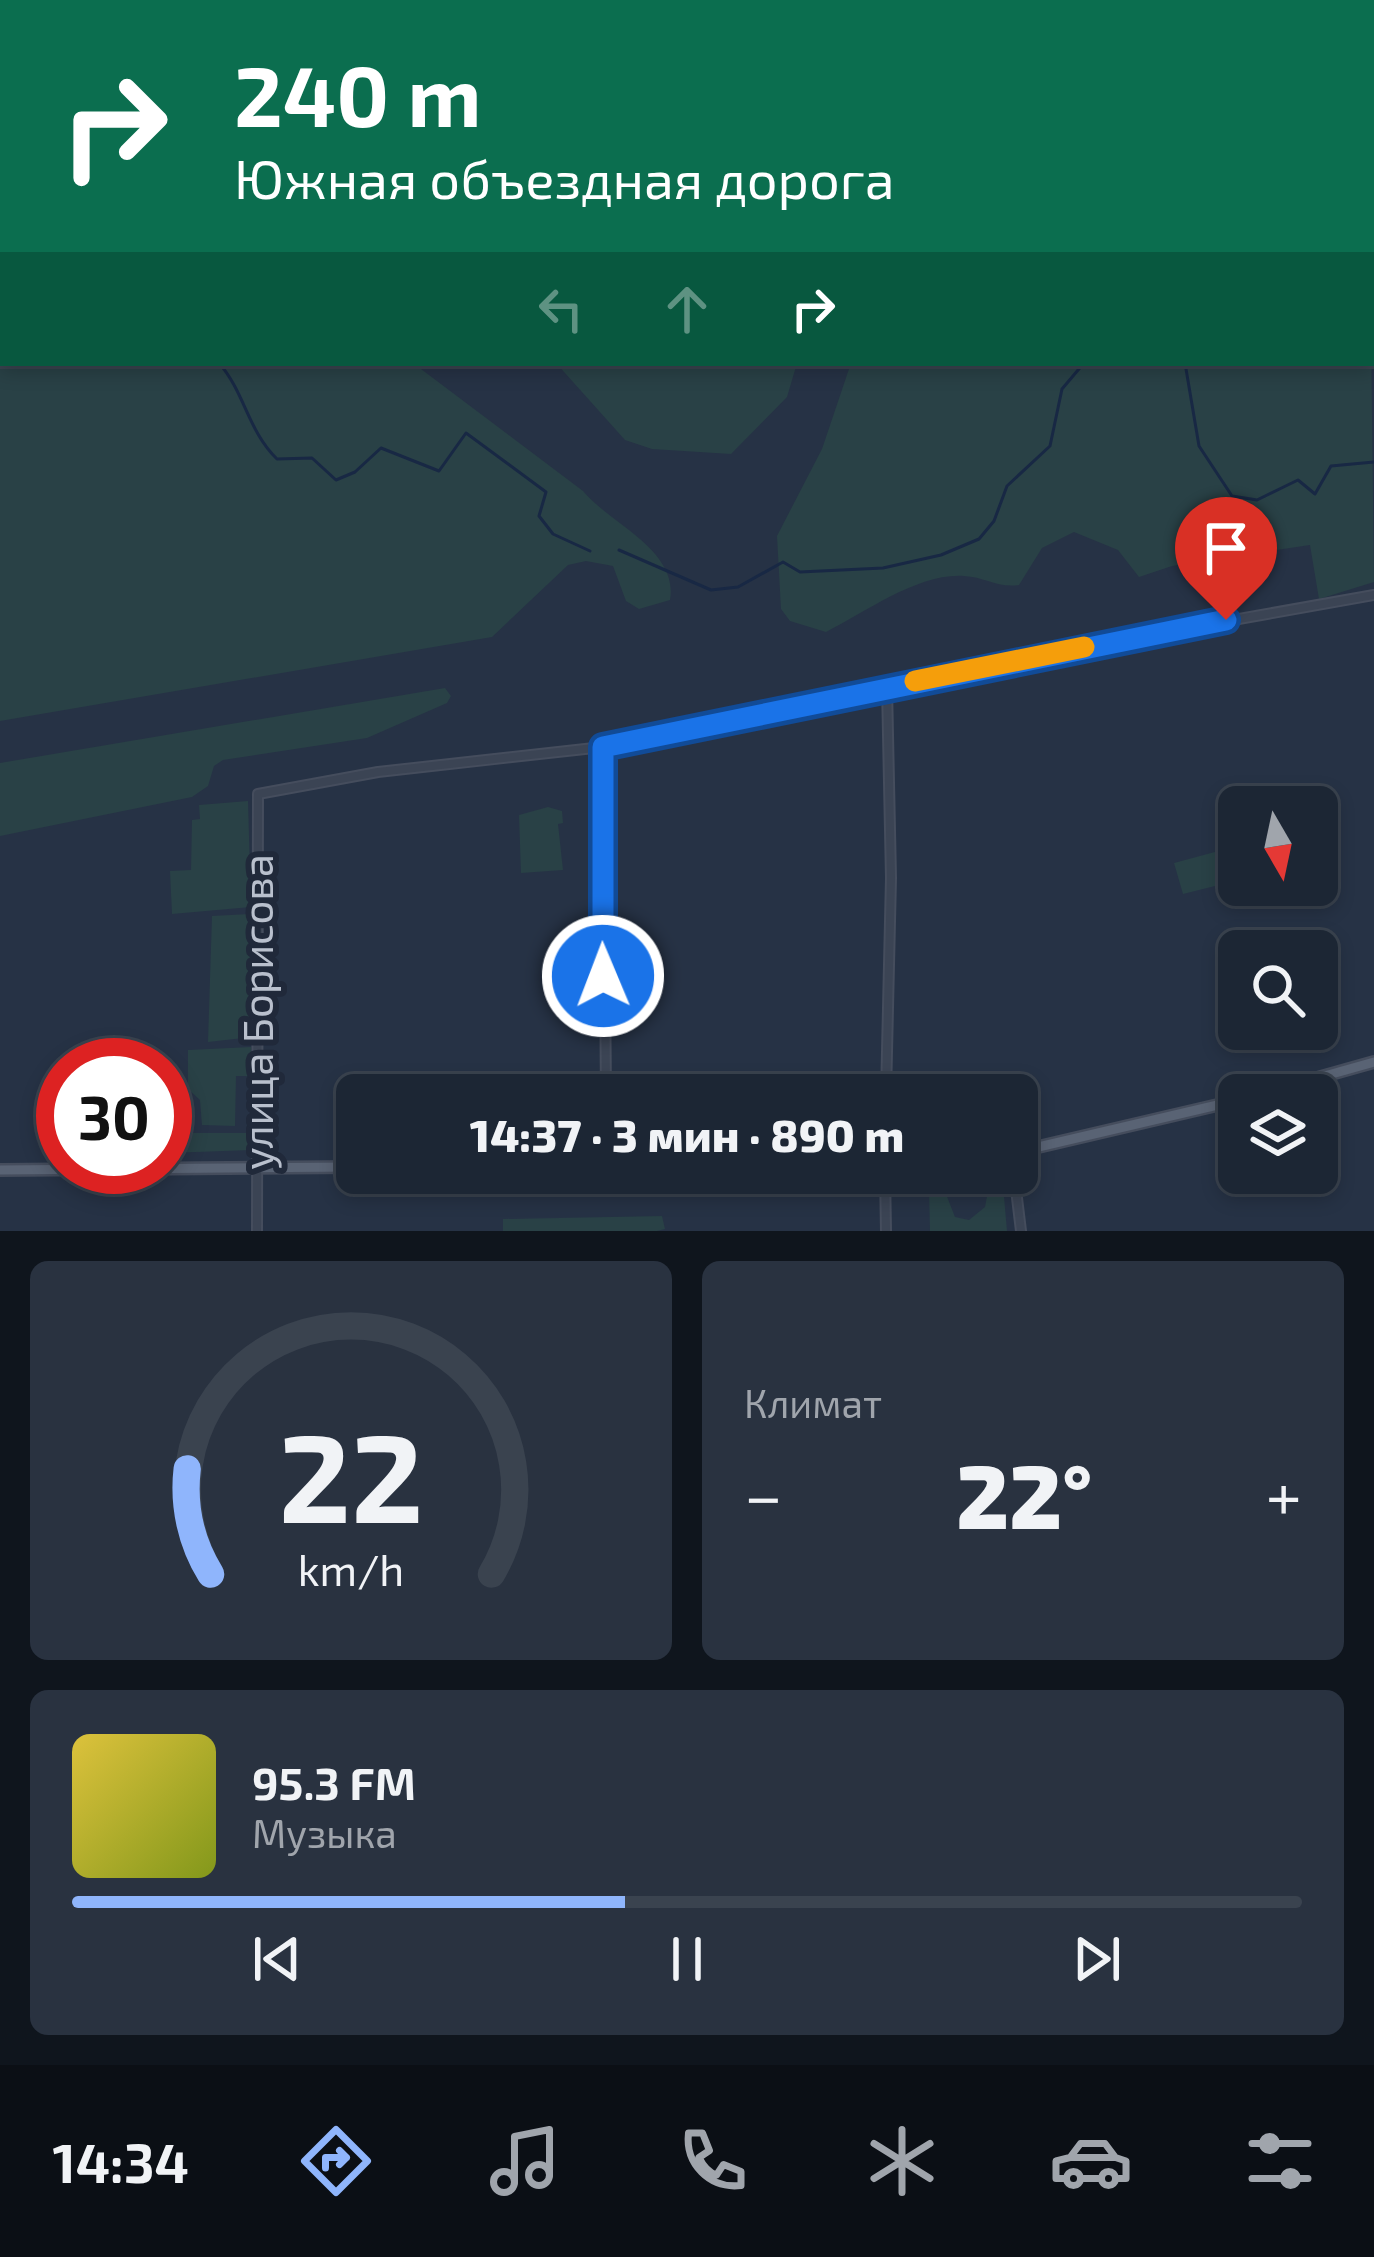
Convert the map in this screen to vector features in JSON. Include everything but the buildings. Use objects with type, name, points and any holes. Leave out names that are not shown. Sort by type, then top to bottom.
[{"type":"main road","points":[[1331,1074],[1374,1062]]},
{"type":"main road","points":[[1038,1147],[1218,1105]]},
{"type":"main road","points":[[0,1170],[336,1168]]},
{"type":"street","points":[[606,1074],[603,747],[886,687],[1374,595]]},
{"type":"street","points":[[886,687],[891,878],[886,1074]]},
{"type":"street","name":"улица Борисова","points":[[256,1231],[258,794],[391,770],[603,747]]},
{"type":"street","points":[[885,1194],[886,1231]]},
{"type":"street","points":[[1017,1194],[1021,1231]]},
{"type":"green space","points":[[0,366],[417,366],[640,539],[664,566],[670,582],[670,600],[639,609],[626,601],[613,566],[586,561],[568,565],[492,637],[0,721]]},
{"type":"green space","points":[[559,366],[796,366],[787,397],[731,454],[652,449],[625,440]]},
{"type":"green space","points":[[850,366],[1371,366],[1374,582],[1319,599],[1310,545],[1172,566],[1139,577],[1118,550],[1074,532],[1042,548],[1019,585],[964,576],[929,581],[826,632],[790,621],[781,609],[777,536],[822,449]]},
{"type":"green space","points":[[445,688],[451,696],[447,703],[367,738],[223,760],[214,766],[208,786],[192,797],[0,836],[0,763]]},
{"type":"green space","points":[[248,801],[251,907],[172,914],[170,871],[191,870],[192,820],[200,819],[199,805]]},
{"type":"green space","points":[[548,807],[562,811],[563,823],[558,824],[563,870],[521,873],[519,815]]},
{"type":"green space","points":[[1218,851],[1218,885],[1183,894],[1174,863]]},
{"type":"green space","points":[[250,914],[252,1037],[208,1042],[212,916]]},
{"type":"green space","points":[[251,1047],[251,1076],[236,1076],[235,1126],[202,1125],[200,1100],[192,1093],[192,1050]]},
{"type":"green space","points":[[192,1133],[252,1133],[252,1150],[192,1152]]},
{"type":"green space","points":[[929,1194],[946,1194],[955,1217],[969,1220],[985,1207],[987,1194],[1004,1194],[1007,1231],[930,1231]]},
{"type":"green space","points":[[662,1216],[665,1229],[657,1231],[503,1231],[503,1219]]},
{"type":"waterway","points":[[221,366],[277,459],[312,458],[336,480],[355,472],[381,448],[439,471],[466,433],[546,492],[539,516],[553,534],[590,551]]},
{"type":"waterway","points":[[619,550],[711,590],[738,587],[783,562],[800,572],[883,568],[941,555],[979,539],[994,521],[1007,486],[1050,446],[1062,389],[1081,366]]},
{"type":"waterway","points":[[1186,366],[1199,446],[1232,496],[1257,500],[1298,480],[1315,494],[1331,466],[1374,462]]},
{"type":"slow traffic","points":[[915,681],[1084,647]]},
{"type":"route","points":[[603,976],[603,747],[1226,620]]}]
